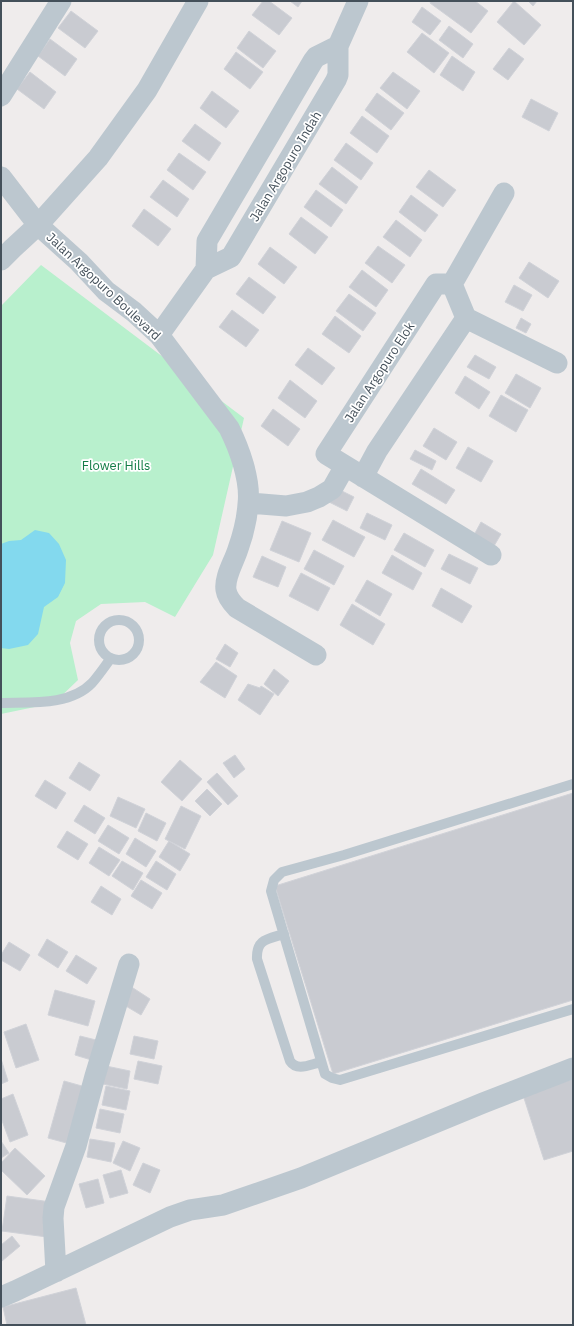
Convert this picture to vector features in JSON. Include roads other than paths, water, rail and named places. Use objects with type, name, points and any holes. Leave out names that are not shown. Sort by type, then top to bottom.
[{"type":"street","points":[[1,260],[38,225],[98,158],[146,90],[198,1]]},
{"type":"street","name":"Jalan Argopuro Indah","points":[[159,335],[206,269],[231,257],[336,80],[338,75],[338,46],[358,1]]},
{"type":"street","points":[[1,96],[56,3]]},
{"type":"street","points":[[206,269],[207,241],[313,61],[338,46]]},
{"type":"street","name":"Jalan Argopuro Boulevard","points":[[1,178],[38,225],[79,262],[106,291],[134,312],[159,335],[228,428],[236,442],[245,474],[249,503],[246,522],[226,583],[226,591],[230,601],[237,608],[316,655]]},
{"type":"street","points":[[504,193],[452,284],[466,318],[557,363]]},
{"type":"street","name":"Jalan Argopuro Elok","points":[[452,284],[436,284],[326,454],[491,555]]},
{"type":"street","points":[[363,477],[377,451],[466,318]]},
{"type":"street","points":[[249,503],[286,506],[307,502],[332,489],[345,466]]},
{"type":"street","points":[[56,1272],[53,1218],[54,1207],[76,1146],[129,964]]},
{"type":"street","points":[[1,1296],[56,1272],[185,1211],[223,1205],[302,1178],[483,1103],[573,1068]]},
{"type":"lane","points":[[1,703],[44,702],[59,700],[73,695],[84,690],[92,683],[111,658]]},
{"type":"lane","points":[[573,784],[352,853],[282,872],[274,880],[271,891],[321,1062],[325,1074],[332,1078],[340,1080],[573,1009]]},
{"type":"lane","points":[[284,934],[264,940],[258,946],[258,959],[292,1066],[298,1068],[321,1062]]},
{"type":"water","points":[[35,530],[49,533],[59,544],[66,560],[65,583],[58,597],[44,607],[38,634],[28,645],[9,649],[1,648],[1,544],[9,541],[21,540]]},
{"type":"park label","name":"Flower Hills","points":[[116,465]]}]
